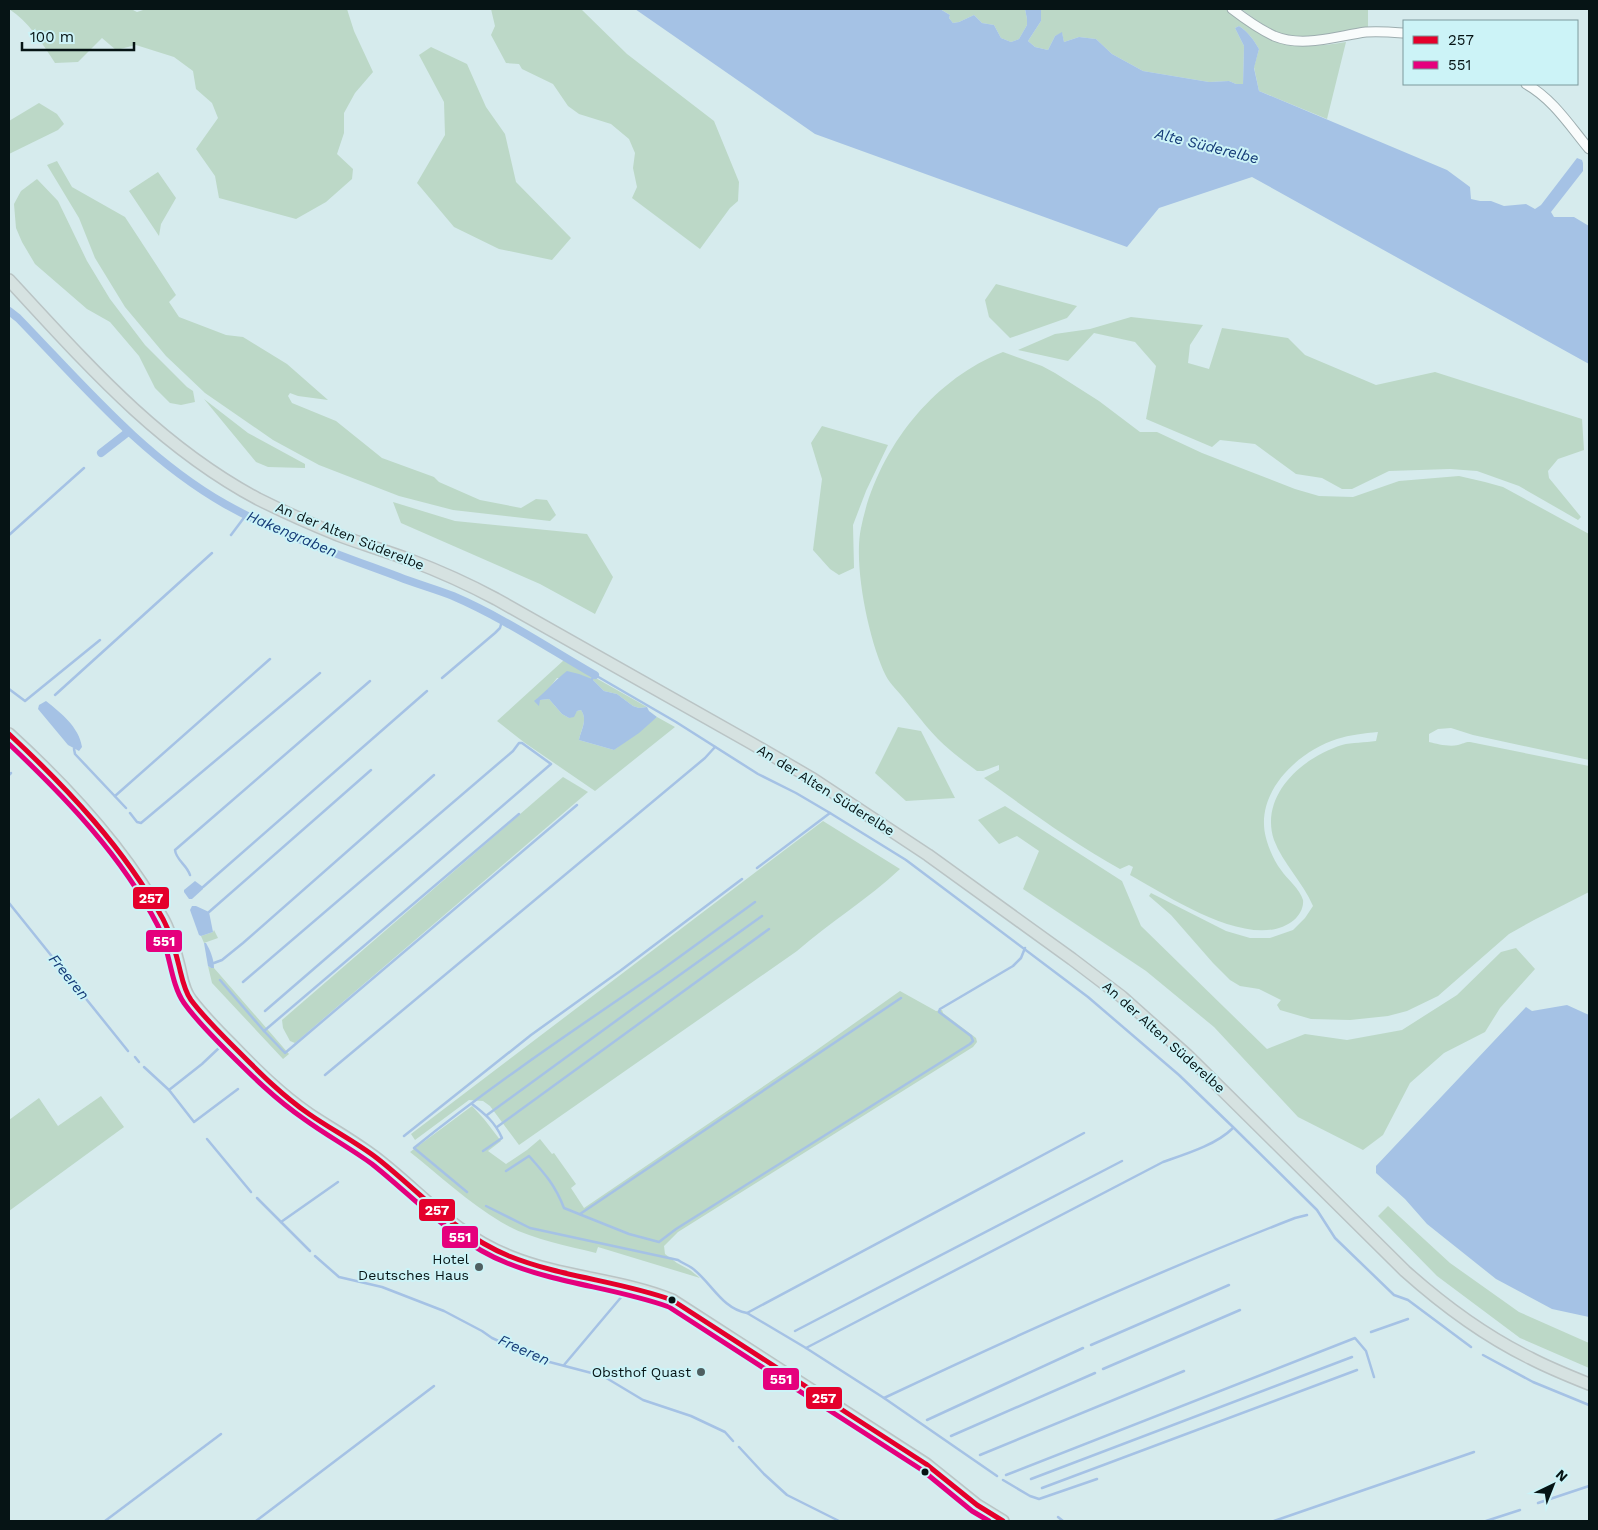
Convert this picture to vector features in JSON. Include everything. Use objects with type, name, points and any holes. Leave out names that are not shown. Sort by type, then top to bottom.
[{"type":"main road","name":"An der Alten Süderelbe","points":[[9,280],[130,407],[164,437],[226,480],[258,499],[298,518],[338,535],[432,569],[496,599],[780,760],[847,801],[928,855],[1078,963],[1150,1021],[1208,1075],[1405,1271],[1433,1296],[1476,1328],[1512,1349],[1589,1384]]},
{"type":"main road","points":[[9,734],[31,754],[102,829],[137,877],[165,923],[184,988],[189,998],[206,1019],[254,1068],[291,1101],[381,1162],[465,1233],[500,1252],[534,1265],[656,1293],[672,1300],[926,1464],[977,1504],[1004,1521]]},
{"type":"street","points":[[1232,9],[1258,28],[1288,40],[1325,40],[1368,32],[1403,33]]},
{"type":"street","points":[[1528,85],[1549,101],[1589,149]]},
{"type":"green space","points":[[9,9],[131,9],[137,12],[146,9],[347,9],[354,31],[373,72],[355,93],[344,113],[344,133],[337,154],[353,169],[352,179],[326,202],[296,219],[219,198],[215,176],[196,149],[218,118],[212,103],[196,89],[193,71],[174,57],[136,45],[116,50],[102,38],[78,62],[55,63],[29,26]]},
{"type":"green space","points":[[491,9],[581,9],[627,54],[714,121],[739,182],[738,201],[730,208],[700,249],[632,198],[637,187],[633,168],[635,153],[629,139],[611,124],[579,114],[568,106],[553,84],[522,69],[519,64],[506,63],[491,35],[495,26]]},
{"type":"green space","points":[[940,9],[1025,9],[1027,25],[1019,39],[1011,42],[1001,38],[994,25],[982,23],[974,15],[953,23],[949,18],[950,15]]},
{"type":"green space","points":[[1041,9],[1228,9],[1256,30],[1279,42],[1309,46],[1346,42],[1327,119],[1259,91],[1254,67],[1259,49],[1250,36],[1239,26],[1235,28],[1244,46],[1243,84],[1229,81],[1209,82],[1143,71],[1112,54],[1096,39],[1079,37],[1064,42],[1062,33],[1055,36],[1048,50],[1035,47],[1028,41],[1041,21]]},
{"type":"green space","points":[[1241,9],[1368,9],[1368,28],[1334,35],[1298,37],[1272,30]]},
{"type":"green space","points":[[431,47],[467,64],[486,107],[505,134],[516,182],[571,238],[552,260],[499,249],[454,227],[417,183],[445,135],[444,102],[419,55]]},
{"type":"green space","points":[[39,103],[57,114],[64,124],[58,130],[9,154],[9,121]]},
{"type":"green space","points":[[57,161],[72,187],[125,217],[176,295],[169,302],[179,317],[226,335],[243,337],[287,364],[328,400],[298,396],[290,393],[288,396],[292,403],[336,421],[382,458],[434,477],[439,482],[480,500],[521,508],[536,499],[547,500],[556,515],[550,521],[453,510],[399,496],[319,465],[273,440],[205,393],[166,356],[125,307],[95,258],[79,218],[47,165]]},
{"type":"green space","points":[[158,172],[176,198],[161,224],[159,236],[129,191]]},
{"type":"green space","points":[[37,179],[58,201],[87,261],[110,299],[145,345],[193,391],[195,402],[181,405],[170,403],[155,388],[139,356],[110,322],[87,309],[35,264],[16,228],[14,204],[21,191]]},
{"type":"green space","points":[[996,284],[1077,306],[1067,318],[1010,338],[989,317],[985,300]]},
{"type":"green space","points":[[1131,317],[1203,325],[1190,345],[1188,363],[1209,369],[1222,328],[1288,338],[1305,355],[1376,385],[1435,372],[1582,419],[1584,450],[1558,459],[1548,471],[1549,478],[1581,517],[1578,520],[1519,486],[1477,471],[1450,469],[1389,471],[1352,489],[1342,489],[1322,478],[1296,474],[1255,444],[1220,440],[1212,447],[1146,419],[1156,366],[1135,342],[1094,333],[1068,361],[1018,350],[1055,334],[1090,329]]},
{"type":"green space","points":[[1003,352],[1042,366],[1055,373],[1099,401],[1140,432],[1157,432],[1202,453],[1295,489],[1319,496],[1353,497],[1399,481],[1459,476],[1503,487],[1589,534],[1589,760],[1473,735],[1451,728],[1438,729],[1429,734],[1429,742],[1451,746],[1470,742],[1589,766],[1589,892],[1509,934],[1438,996],[1407,1011],[1388,1016],[1350,1020],[1311,1019],[1280,1010],[1277,1005],[1281,1000],[1259,989],[1240,986],[1230,980],[1171,915],[1149,896],[1151,893],[1226,931],[1250,938],[1270,938],[1293,930],[1305,918],[1313,906],[1282,857],[1274,840],[1271,823],[1273,808],[1279,793],[1299,768],[1313,759],[1342,745],[1376,741],[1378,732],[1347,736],[1322,745],[1294,764],[1282,776],[1273,790],[1266,805],[1264,821],[1266,838],[1276,863],[1299,892],[1303,900],[1303,906],[1294,920],[1277,929],[1256,930],[1234,926],[1210,918],[1130,875],[1133,867],[1129,865],[1120,869],[1102,859],[984,778],[999,770],[999,765],[983,771],[977,771],[944,745],[890,682],[880,661],[869,624],[861,582],[859,544],[861,528],[868,500],[879,472],[911,422],[930,400],[953,381],[977,364]]},
{"type":"green space","points":[[204,399],[248,433],[305,464],[305,468],[268,467],[256,462]]},
{"type":"green space","points":[[822,426],[888,445],[866,491],[853,525],[854,568],[839,575],[830,569],[813,550],[822,479],[811,443]]},
{"type":"green space","points":[[393,502],[455,521],[587,534],[613,577],[595,614],[540,584],[401,523]]},
{"type":"green space","points":[[564,660],[647,707],[639,708],[633,706],[617,694],[604,691],[592,679],[557,678],[540,700],[549,699],[562,714],[569,718],[581,710],[584,721],[579,740],[614,750],[657,717],[675,727],[595,791],[525,743],[497,721]]},
{"type":"green space","points":[[898,727],[921,731],[955,798],[906,801],[875,773]]},
{"type":"green space","points":[[563,777],[588,792],[295,1043],[290,1041],[283,1028],[282,1020]]},
{"type":"green space","points":[[1005,806],[1122,881],[1141,926],[1267,1049],[1305,1034],[1347,1040],[1402,1030],[1457,995],[1501,952],[1516,948],[1535,969],[1500,1008],[1485,1032],[1444,1053],[1410,1083],[1383,1135],[1363,1150],[1298,1117],[1214,1027],[1146,971],[1023,889],[1039,851],[1017,836],[999,844],[978,820]]},
{"type":"green space","points":[[823,821],[900,869],[797,951],[519,1145],[490,1106],[483,1101],[469,1100],[415,1140],[411,1134]]},
{"type":"green space","points":[[214,930],[218,938],[204,943],[201,936]]},
{"type":"green space","points":[[208,966],[214,968],[289,1054],[283,1059],[212,983]]},
{"type":"green space","points":[[900,991],[936,1011],[942,1010],[943,1013],[976,1038],[977,1042],[973,1047],[678,1232],[664,1246],[665,1254],[700,1278],[598,1247],[596,1253],[523,1233],[501,1222],[477,1206],[410,1152],[472,1106],[501,1141],[488,1151],[506,1164],[540,1139],[552,1154],[554,1153],[576,1184],[571,1188],[584,1208],[811,1054]]},
{"type":"green space","points":[[101,1096],[124,1127],[9,1211],[9,1120],[39,1098],[58,1126]]},
{"type":"green space","points":[[1388,1206],[1450,1263],[1519,1312],[1589,1343],[1589,1368],[1520,1338],[1437,1276],[1378,1216]]},
{"type":"water","name":"Alte Süderelbe","points":[[635,9],[940,9],[950,15],[949,18],[953,23],[974,15],[982,23],[994,25],[1001,38],[1011,42],[1019,39],[1027,25],[1025,9],[1041,9],[1041,21],[1028,41],[1035,47],[1048,50],[1055,36],[1062,32],[1064,42],[1079,37],[1096,39],[1112,54],[1143,71],[1209,82],[1229,81],[1243,84],[1244,46],[1235,28],[1239,26],[1250,36],[1259,49],[1254,68],[1259,91],[1447,170],[1470,187],[1471,199],[1491,201],[1504,206],[1526,204],[1535,209],[1541,205],[1577,158],[1582,160],[1583,171],[1551,212],[1554,217],[1574,217],[1589,226],[1589,364],[1252,177],[1159,208],[1127,247],[815,134]]},
{"type":"water","points":[[567,671],[592,679],[604,691],[617,694],[633,706],[639,708],[647,707],[657,717],[639,733],[614,750],[579,740],[584,721],[581,710],[577,711],[574,717],[569,718],[562,714],[549,699],[540,700],[539,706],[534,701]]},
{"type":"water","points":[[46,701],[63,716],[77,733],[82,747],[79,751],[68,745],[38,709],[39,705]]},
{"type":"water","points":[[195,881],[203,889],[192,899],[189,899],[184,890]]},
{"type":"water","points":[[192,906],[209,912],[213,932],[199,935],[190,910]]},
{"type":"water","points":[[204,943],[206,943],[210,952],[214,968],[208,966]]},
{"type":"water","points":[[1567,1005],[1589,1015],[1589,1317],[1552,1309],[1496,1279],[1427,1224],[1405,1199],[1376,1173],[1376,1166],[1526,1007],[1532,1011]]},
{"type":"waterway","name":"Hakengraben","points":[[9,311],[141,443],[196,486],[246,515],[310,544],[446,593],[471,604],[595,675]]},
{"type":"waterway","points":[[101,453],[128,432]]},
{"type":"waterway","points":[[9,535],[84,468]]},
{"type":"waterway","points":[[231,535],[246,515]]},
{"type":"waterway","points":[[55,695],[212,553]]},
{"type":"waterway","points":[[442,678],[495,633],[500,628],[502,621]]},
{"type":"waterway","points":[[9,689],[25,701],[100,640]]},
{"type":"waterway","points":[[115,796],[270,659]]},
{"type":"waterway","points":[[130,813],[137,822],[141,823],[320,673]]},
{"type":"waterway","points":[[592,679],[595,675],[676,722],[758,774],[796,793],[906,860],[1088,997],[1179,1075],[1234,1128],[1317,1210],[1335,1238],[1394,1295],[1408,1300],[1471,1347]]},
{"type":"waterway","points":[[190,875],[187,868],[177,857],[175,850],[370,681]]},
{"type":"waterway","points":[[203,887],[427,691]]},
{"type":"waterway","points":[[243,982],[513,751],[519,743],[522,743],[551,764],[265,1011]]},
{"type":"waterway","points":[[325,1075],[705,758],[715,747]]},
{"type":"waterway","points":[[74,749],[75,754],[126,808]]},
{"type":"waterway","points":[[209,912],[371,770]]},
{"type":"waterway","points":[[214,963],[222,960],[243,943],[434,775]]},
{"type":"waterway","points":[[519,814],[264,1031],[285,1053],[577,805]]},
{"type":"waterway","points":[[757,868],[830,813]]},
{"type":"waterway","points":[[404,1136],[531,1035],[742,879]]},
{"type":"waterway","points":[[467,1192],[414,1148],[505,1079],[755,902]]},
{"type":"waterway","name":"Freeren","points":[[9,903],[128,1051]]},
{"type":"waterway","points":[[487,1115],[762,916]]},
{"type":"waterway","points":[[497,1127],[769,929]]},
{"type":"waterway","points":[[506,1171],[529,1156],[549,1180],[564,1208],[629,1234],[659,1242],[676,1229],[970,1044],[973,1041],[971,1036],[939,1012],[940,1009],[1013,966],[1021,958],[1025,948]]},
{"type":"waterway","points":[[220,980],[264,1031]]},
{"type":"waterway","points":[[580,1214],[901,998]]},
{"type":"waterway","points":[[169,1090],[220,1047]]},
{"type":"waterway","name":"Freeren","points":[[135,1057],[139,1062]]},
{"type":"waterway","name":"Freeren","points":[[144,1067],[169,1090],[194,1122],[238,1089]]},
{"type":"waterway","points":[[472,1104],[489,1119],[502,1138],[483,1151]]},
{"type":"waterway","points":[[806,1348],[1163,1162],[1209,1144],[1233,1128]]},
{"type":"waterway","points":[[747,1313],[1084,1133]]},
{"type":"waterway","name":"Freeren","points":[[207,1139],[251,1192]]},
{"type":"waterway","points":[[795,1331],[1122,1161]]},
{"type":"waterway","points":[[281,1222],[338,1182]]},
{"type":"waterway","name":"Freeren","points":[[257,1198],[310,1251]]},
{"type":"waterway","points":[[486,1206],[530,1228],[678,1260],[699,1274],[731,1306],[747,1313],[806,1348],[884,1398],[997,1476]]},
{"type":"waterway","points":[[884,1398],[1139,1282],[1295,1218],[1307,1215]]},
{"type":"waterway","name":"Freeren","points":[[315,1256],[339,1277],[382,1287],[444,1311],[492,1338],[538,1359],[603,1376],[643,1400],[691,1416],[725,1432],[733,1441]]},
{"type":"waterway","points":[[1091,1345],[1229,1285]]},
{"type":"waterway","points":[[564,1365],[623,1295]]},
{"type":"waterway","points":[[1103,1369],[1240,1310]]},
{"type":"waterway","points":[[1371,1332],[1408,1319]]},
{"type":"waterway","points":[[1006,1475],[1355,1338],[1366,1351],[1374,1377]]},
{"type":"waterway","points":[[927,1420],[1083,1348]]},
{"type":"waterway","points":[[1483,1355],[1533,1382],[1589,1405]]},
{"type":"waterway","points":[[1031,1479],[1352,1357]]},
{"type":"waterway","points":[[1042,1488],[1357,1370]]},
{"type":"waterway","points":[[980,1455],[1184,1371]]},
{"type":"waterway","points":[[951,1436],[1095,1373]]},
{"type":"waterway","points":[[256,1521],[434,1386]]},
{"type":"waterway","points":[[105,1521],[221,1434]]},
{"type":"waterway","name":"Freeren","points":[[739,1447],[787,1495],[839,1521]]},
{"type":"waterway","points":[[1274,1521],[1474,1452]]},
{"type":"waterway","points":[[1003,1480],[1030,1496],[1039,1499],[1097,1479]]},
{"type":"waterway","points":[[1538,1503],[1589,1486]]},
{"type":"waterway","points":[[1486,1521],[1520,1510]]},
{"type":"waterway","points":[[1058,1517],[1063,1521]]},
{"type":"transit line","name":"257","points":[[9,734],[94,820],[131,868],[166,925],[171,936],[185,988],[196,1006],[259,1072],[298,1106],[370,1153],[473,1237],[509,1256],[529,1263],[672,1300],[926,1464],[977,1505],[1003,1521]]},
{"type":"transit line","name":"551","points":[[9,744],[51,785],[91,829],[144,900],[162,935],[176,986],[184,1003],[235,1059],[283,1103],[312,1125],[372,1164],[436,1219],[470,1244],[507,1263],[527,1270],[629,1295],[669,1307],[922,1470],[972,1511],[989,1521]]},
{"type":"place","name":"Hotel Deutsches Haus","points":[[479,1267]]},
{"type":"place","name":"Obsthof Quast","points":[[701,1372]]}]
